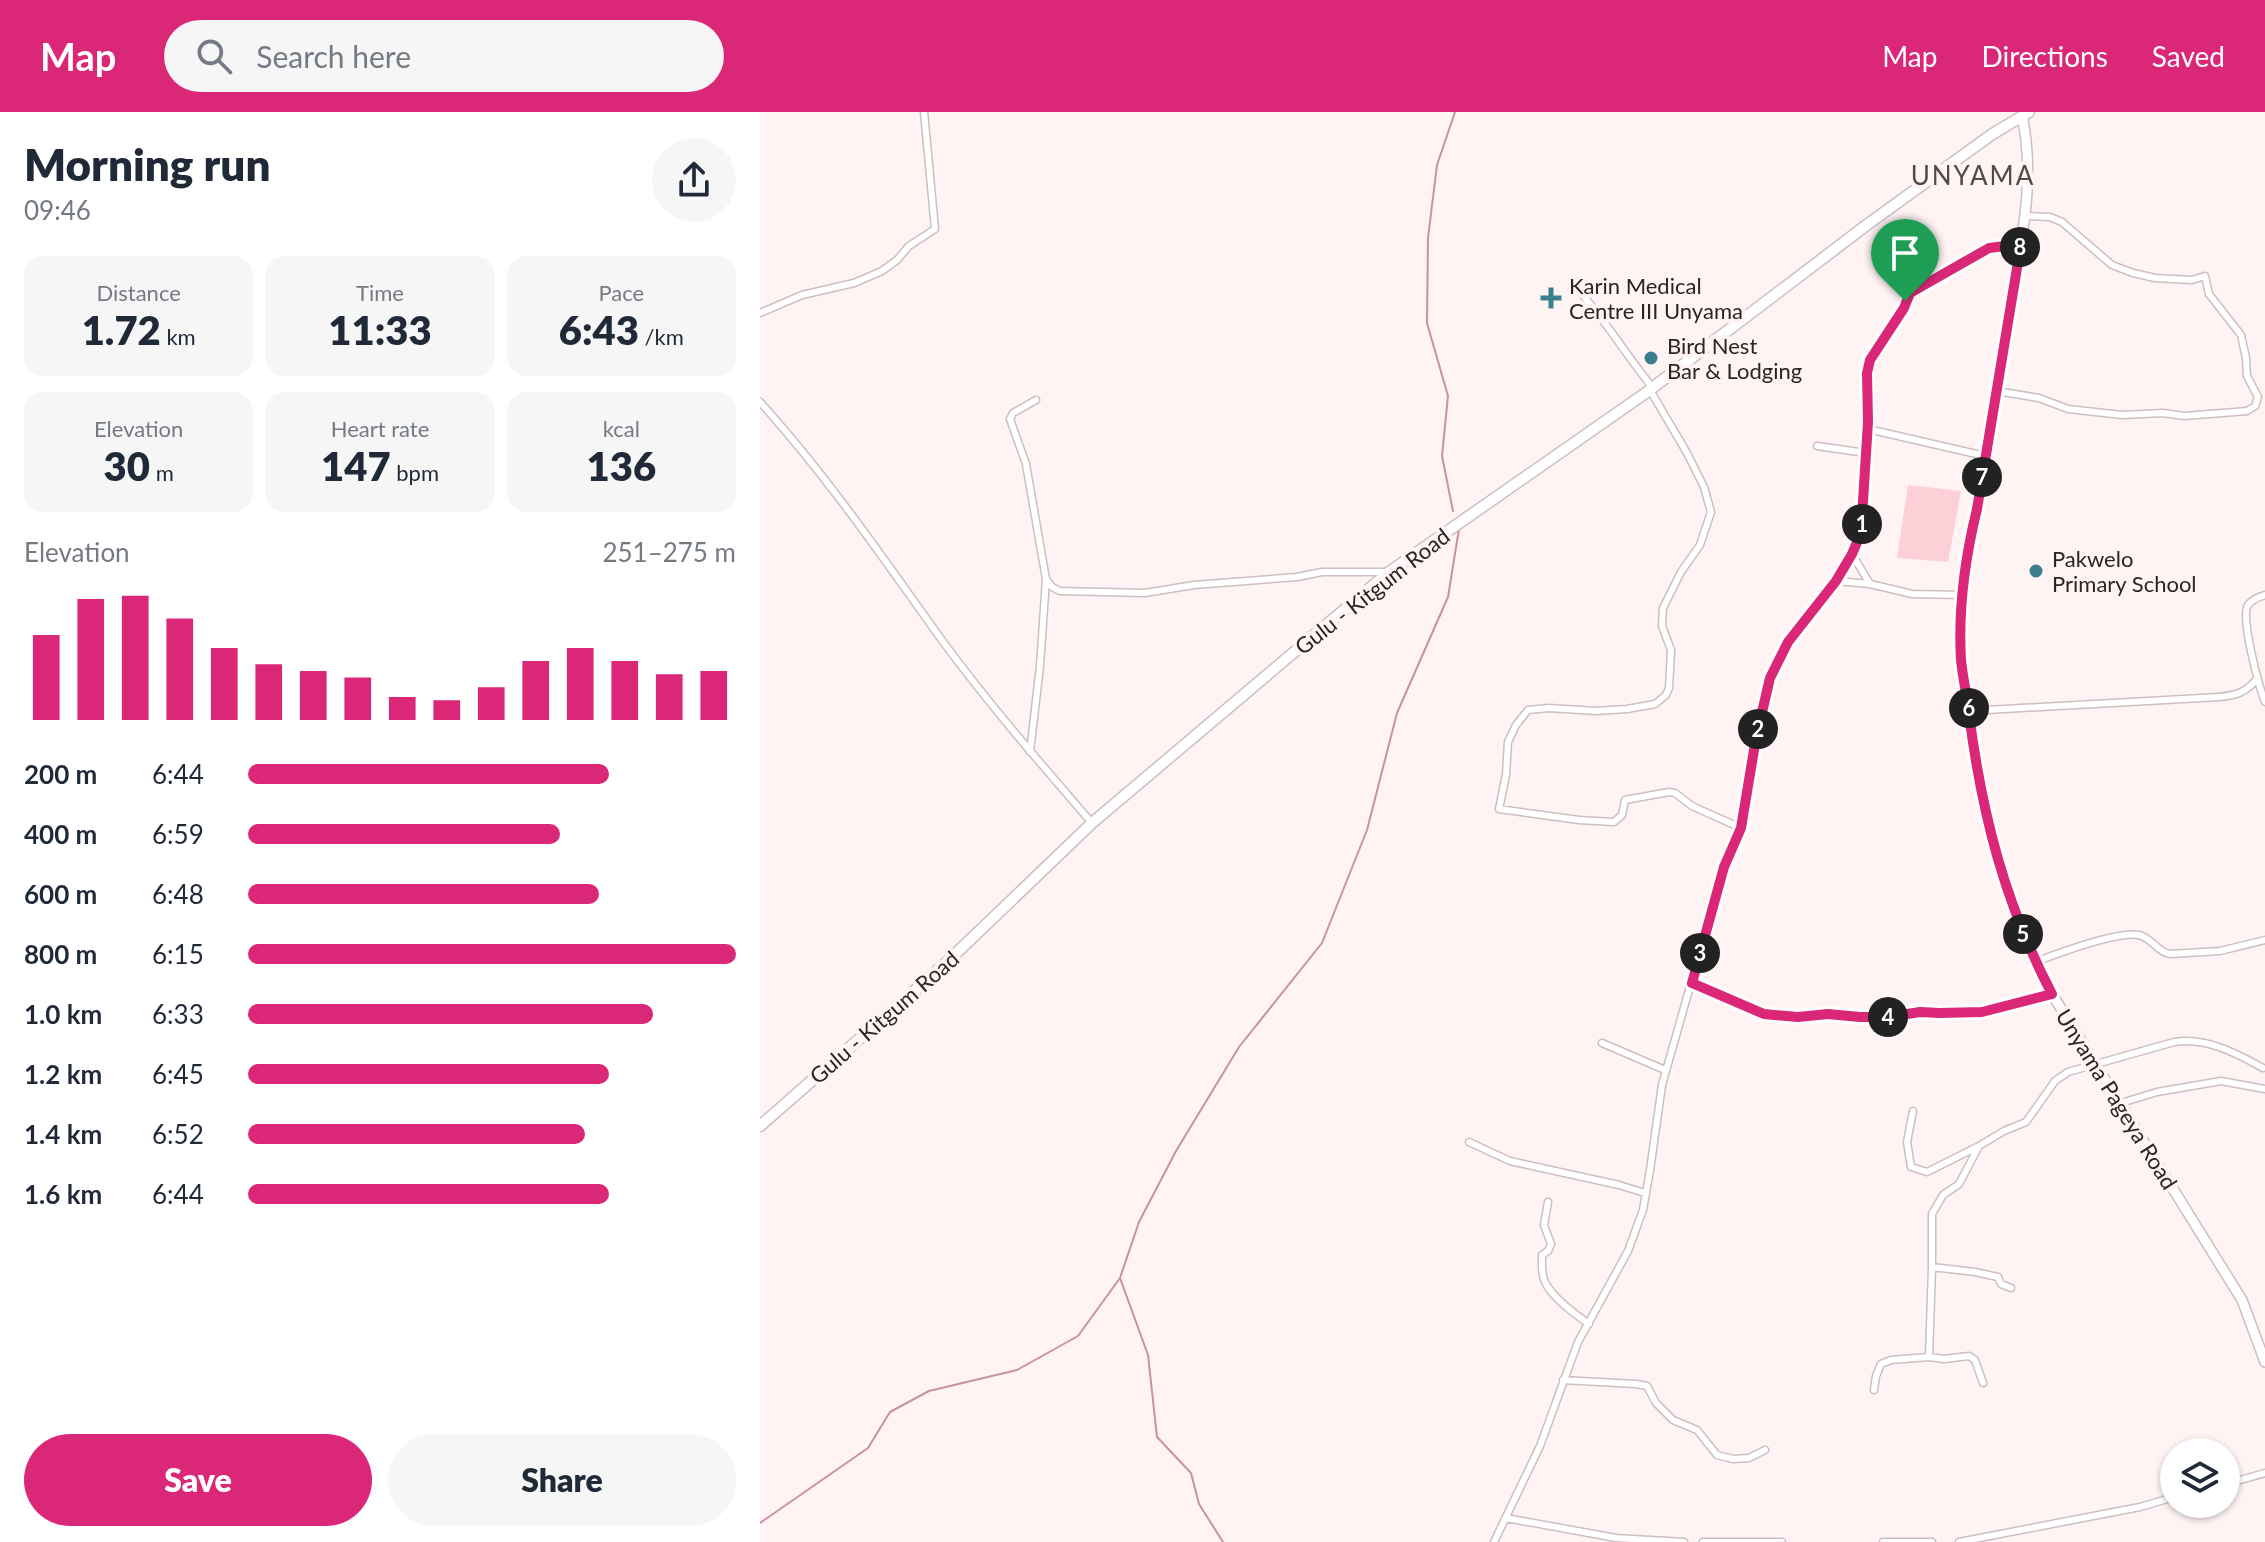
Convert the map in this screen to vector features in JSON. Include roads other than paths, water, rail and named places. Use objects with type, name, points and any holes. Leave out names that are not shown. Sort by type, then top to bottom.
[{"type":"main road","name":"Gulu - Kitgum Road","points":[[760,1126],[946,963],[1092,823],[1389,572],[1651,389],[1880,215],[2025,114]]},
{"type":"street","points":[[760,313],[802,295],[854,283],[882,271],[909,246],[935,229],[924,112]]},
{"type":"street","name":"Unyama Pageya Road","points":[[2025,114],[2029,152],[2025,216],[1977,509],[1967,550],[1960,626],[1961,658],[1974,754],[1988,827],[2021,930],[2035,962],[2242,1300],[2265,1362]]},
{"type":"street","points":[[1997,391],[2039,398],[2068,409],[2122,415],[2163,413],[2184,416],[2247,411],[2255,406],[2261,396],[2247,376],[2241,335],[2209,294],[2205,276],[2192,280],[2133,273],[2112,265],[2062,222],[2050,217],[2025,216]]},
{"type":"street","points":[[1494,1542],[1540,1446],[1578,1342],[1628,1251],[1643,1210],[1665,1070],[1724,867],[1741,828],[1770,678],[1788,642],[1836,581],[1861,533],[1868,429],[1868,368],[1910,293],[1989,248],[2021,244]]},
{"type":"street","points":[[1573,284],[1614,334],[1651,389],[1704,487],[1711,512],[1700,545],[1681,572],[1663,608],[1662,626],[1671,650],[1666,695],[1655,704],[1627,709],[1528,710],[1508,742],[1506,775],[1499,809],[1614,822],[1622,815],[1625,800],[1669,792],[1741,828]]},
{"type":"street","points":[[1030,752],[1046,579],[1026,464],[1010,419],[1013,413],[1036,400]]},
{"type":"street","points":[[760,402],[870,538],[943,641],[1030,752],[1092,823]]},
{"type":"street","points":[[1868,429],[1985,456]]},
{"type":"street","points":[[1817,446],[1866,453]]},
{"type":"street","points":[[1852,554],[1870,584]]},
{"type":"street","points":[[1046,579],[1060,591],[1131,594],[1322,572],[1389,572]]},
{"type":"street","points":[[1836,581],[1870,584],[1912,594],[1963,595]]},
{"type":"street","points":[[2265,595],[2249,603],[2246,610],[2257,679],[2265,702]]},
{"type":"street","points":[[1969,711],[2219,697],[2239,694],[2257,679]]},
{"type":"street","points":[[2035,962],[2087,944],[2128,935],[2142,936],[2159,951],[2170,954],[2220,951],[2265,940]]},
{"type":"street","points":[[1692,983],[1764,1014],[1798,1017],[1828,1014],[1888,1017],[1920,1012],[1982,1012],[2052,994]]},
{"type":"street","points":[[1913,1111],[1907,1142],[1911,1167],[1927,1172],[2026,1122],[2055,1081],[2068,1072],[2174,1042],[2189,1041],[2234,1052],[2263,1068]]},
{"type":"street","points":[[1602,1043],[1665,1070]]},
{"type":"street","points":[[2121,1103],[2157,1092],[2221,1081],[2265,1089]]},
{"type":"street","points":[[1469,1142],[1510,1161],[1645,1193]]},
{"type":"street","points":[[1929,1357],[1932,1214],[1943,1195],[1959,1184],[1979,1146]]},
{"type":"street","points":[[1548,1202],[1544,1225],[1551,1244],[1542,1255],[1545,1284],[1566,1308],[1589,1324]]},
{"type":"street","points":[[1932,1267],[1998,1277],[2001,1284],[2011,1288]]},
{"type":"street","points":[[1874,1390],[1881,1364],[1891,1360],[1929,1357],[1969,1356],[1975,1360],[1983,1383]]},
{"type":"street","points":[[1563,1380],[1647,1386],[1656,1403],[1673,1420],[1697,1430],[1717,1455],[1733,1459],[1749,1458],[1765,1450]]},
{"type":"street","points":[[2240,1480],[2265,1473]]},
{"type":"street","points":[[1959,1542],[2160,1501]]},
{"type":"street","points":[[1506,1518],[1616,1538],[1684,1542]]},
{"type":"street","points":[[1703,1542],[1782,1542]]},
{"type":"street","points":[[1883,1542],[1932,1542]]},
{"type":"waterway","points":[[1453,511],[1442,456],[1448,396],[1427,323],[1428,238],[1437,165],[1455,112]]},
{"type":"waterway","points":[[1223,1542],[1199,1504],[1191,1473],[1157,1437],[1148,1355],[1120,1278],[1139,1222],[1176,1151],[1239,1047],[1322,943],[1367,830],[1397,713],[1448,597],[1459,529]]},
{"type":"waterway","points":[[760,1523],[868,1448],[890,1412],[929,1391],[1017,1370],[1078,1336],[1120,1278]]},
{"type":"place","name":"Karin Medical Centre III Unyama","points":[[1551,298]]},
{"type":"place","name":"Bird Nest Bar & Lodging","points":[[1651,358]]},
{"type":"place","name":"Pakwelo Primary School","points":[[2036,571]]},
{"type":"district","name":"UNYAMA","points":[[1973,175]]}]
